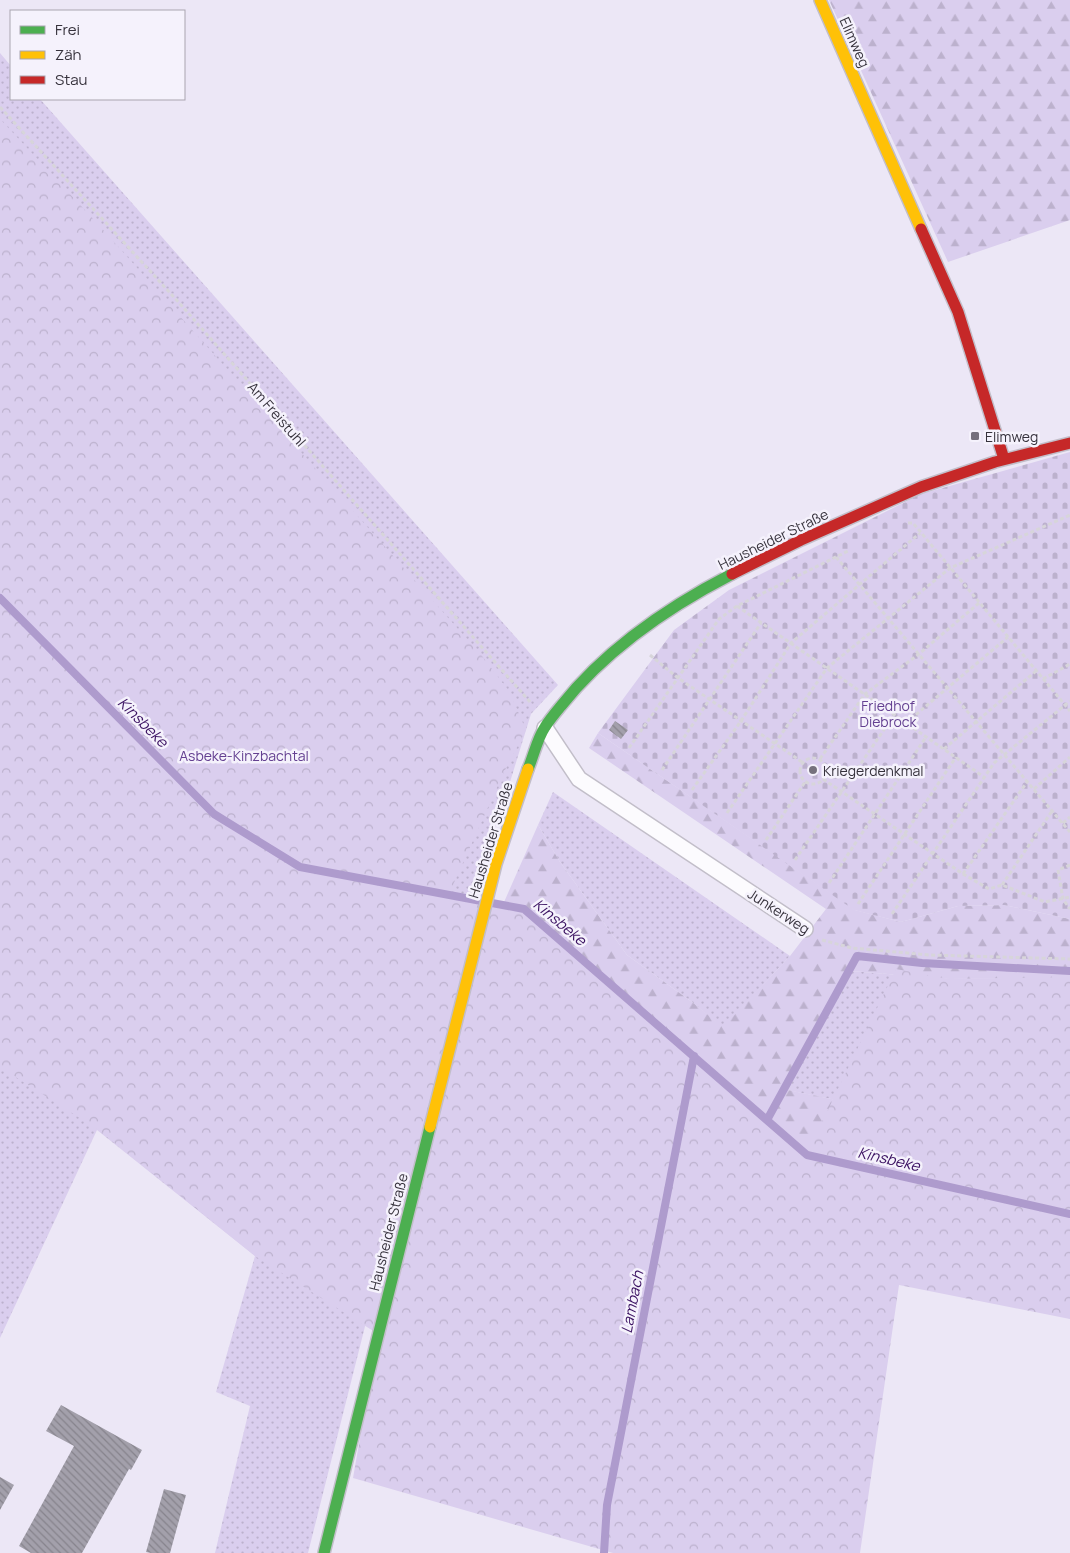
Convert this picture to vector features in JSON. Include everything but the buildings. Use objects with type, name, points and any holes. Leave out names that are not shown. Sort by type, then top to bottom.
[{"type":"street","name":"Elimweg","points":[[820,0],[958,312],[1004,459]]},
{"type":"street","name":"Hausheider Straße","points":[[324,1553],[496,864],[524,780],[545,728],[566,699],[592,670],[631,637],[656,619],[712,585],[804,538],[922,487],[1004,459],[1070,443]]},
{"type":"lane","name":"Junkerweg","points":[[545,728],[579,779],[805,928]]},
{"type":"path","name":"Am Freistuhl","points":[[0,107],[182,306],[527,698],[545,728]]},
{"type":"path","points":[[727,813],[826,668],[950,568],[1070,515]]},
{"type":"path","points":[[907,523],[913,523],[1070,711]]},
{"type":"path","points":[[692,790],[741,721],[791,643],[920,533]]},
{"type":"path","points":[[629,748],[719,619],[737,606],[854,548]]},
{"type":"path","points":[[836,557],[1070,832]]},
{"type":"path","points":[[820,759],[865,694],[918,654],[979,603]]},
{"type":"path","points":[[737,606],[984,777]]},
{"type":"path","points":[[662,770],[761,623]]},
{"type":"path","points":[[906,723],[1008,636]]},
{"type":"path","points":[[631,637],[678,678],[802,762]]},
{"type":"path","points":[[1043,679],[1070,664]]},
{"type":"path","points":[[944,749],[1036,671]]},
{"type":"path","points":[[892,914],[994,763],[1070,701]]},
{"type":"path","points":[[795,860],[894,714]]},
{"type":"path","points":[[829,883],[926,737]]},
{"type":"path","points":[[814,757],[820,759],[825,765],[824,779],[812,784],[805,782],[800,776],[799,769],[802,762],[807,758],[814,757]]},
{"type":"path","points":[[858,904],[956,757]]},
{"type":"path","points":[[1034,789],[1070,757]]},
{"type":"path","points":[[824,779],[963,874],[989,889],[1002,885],[1045,902],[1070,898]]},
{"type":"path","points":[[766,840],[805,782]]},
{"type":"path","points":[[963,874],[1028,782]]},
{"type":"path","points":[[1002,885],[1052,811]]},
{"type":"path","points":[[1063,823],[1070,817]]},
{"type":"path","points":[[1070,865],[1058,870],[1063,899],[1070,909]]},
{"type":"path","name":"Junkerweg","points":[[805,928],[825,941],[852,948],[929,954],[1070,959]]},
{"type":"green space","points":[[829,0],[1070,0],[1070,220],[948,262]]},
{"type":"green space","points":[[0,53],[10,65],[10,100],[41,100],[558,685],[531,714],[467,921],[308,1553],[215,1553],[250,1406],[216,1392],[255,1256],[97,1130],[0,1338]]},
{"type":"green space","name":"Asbeke-Kinzbachtal","points":[[0,119],[98,224],[482,656],[509,691],[526,730],[503,774],[449,894],[525,908],[807,1153],[896,969],[949,979],[1070,977],[1070,1319],[899,1285],[860,1553],[613,1553],[353,1478],[378,1334],[255,1256],[97,1129],[0,1067]]},
{"type":"green space","name":"Friedhof Diebrock","points":[[1070,452],[1070,919],[1004,905],[958,906],[901,922],[854,910],[598,733],[674,630],[729,590],[921,494]]},
{"type":"green space","points":[[598,733],[855,910],[901,922],[958,906],[1004,905],[1070,919],[1070,978],[949,979],[851,971],[788,1090],[1070,1148],[804,1166],[497,918],[538,825],[560,862],[627,955],[723,1027],[790,956],[826,909],[589,748]]},
{"type":"green space","points":[[553,792],[790,956],[723,1028],[692,1002],[627,955],[560,862],[538,825]]},
{"type":"green space","points":[[851,971],[949,979],[1070,1148],[787,1090]]},
{"type":"waterway","name":"Kinsbeke","points":[[0,598],[214,814],[300,867],[524,909],[807,1155],[1070,1214]]},
{"type":"waterway","points":[[767,1120],[857,956],[922,963],[1070,971]]},
{"type":"waterway","name":"Lambach","points":[[604,1553],[607,1505],[694,1056]]},
{"type":"traffic: fast","points":[[528,769],[547,724],[579,685],[598,666],[639,631],[662,615],[732,574]]},
{"type":"traffic: fast","points":[[324,1553],[430,1127]]},
{"type":"traffic: slow","points":[[820,0],[921,229]]},
{"type":"traffic: slow","points":[[430,1127],[496,864],[528,769]]},
{"type":"traffic: jam","points":[[921,229],[958,312],[1004,459]]},
{"type":"traffic: jam","points":[[732,574],[801,540],[921,487],[995,462],[1070,443]]},
{"type":"place","name":"Elimweg","points":[[975,436]]},
{"type":"place","name":"Kriegerdenkmal","points":[[813,770]]}]
